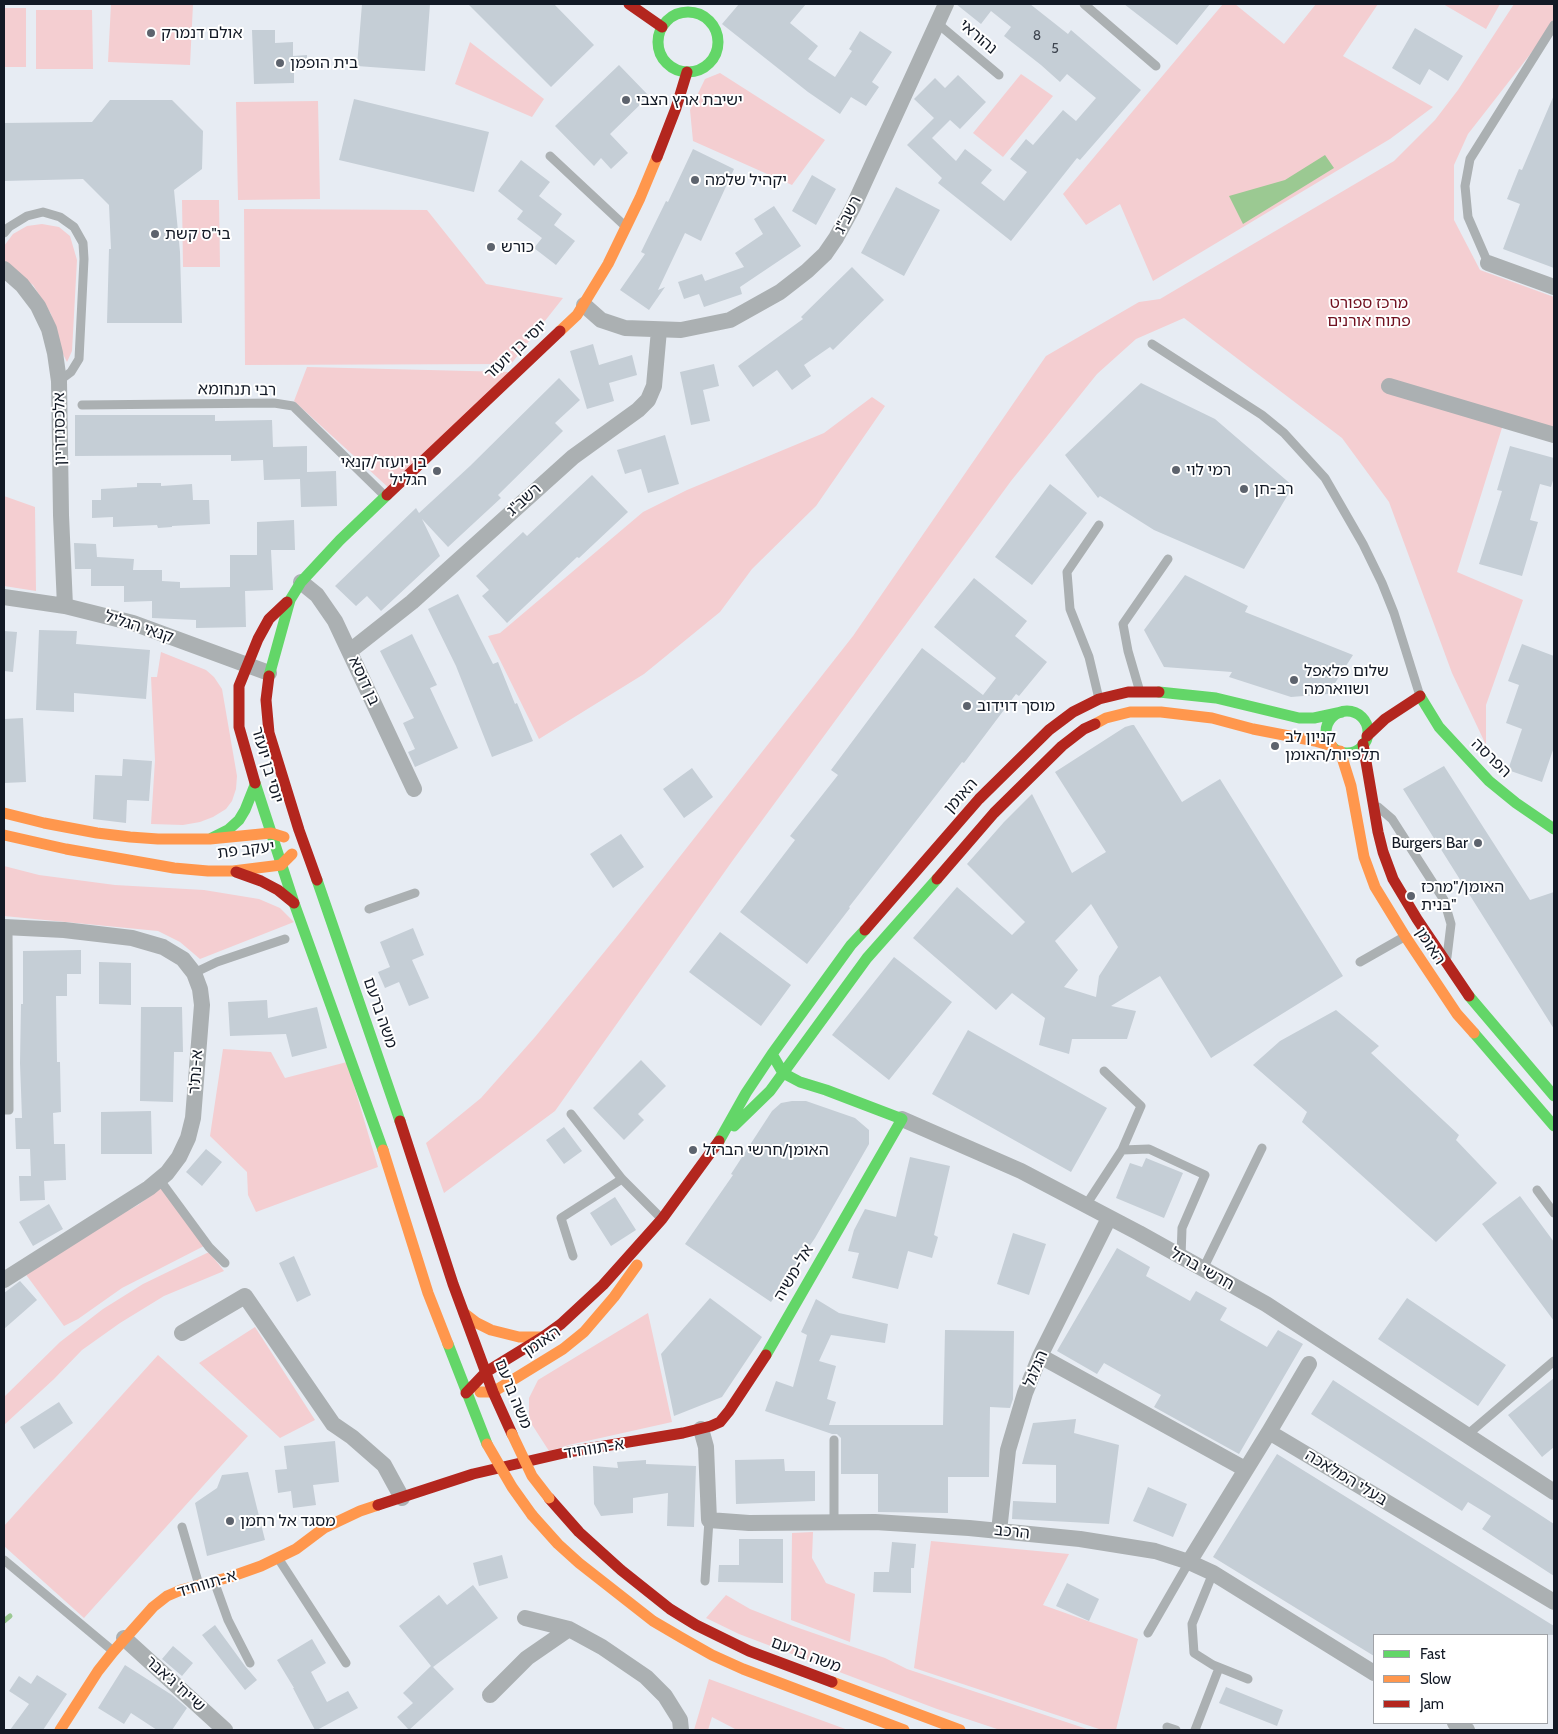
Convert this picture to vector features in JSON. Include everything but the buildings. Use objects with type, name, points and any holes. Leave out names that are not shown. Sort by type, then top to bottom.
[{"type":"street","points":[[629,4],[662,27]]},
{"type":"street","points":[[706,18],[710,4]]},
{"type":"street","name":"רשב\"ג","points":[[584,305],[601,320],[625,328],[681,330],[730,320],[780,292],[807,271],[825,254],[853,207],[946,4]]},
{"type":"street","points":[[687,12],[706,18],[713,26],[717,36],[714,56],[702,68],[686,72],[677,70],[668,64],[661,56],[658,46],[658,36],[662,27],[673,16],[687,12]]},
{"type":"street","name":"יוסי בן יועזר","points":[[304,843],[269,733],[266,700],[269,673],[290,600],[301,582],[340,540],[577,315],[594,289],[627,228],[672,117],[686,72]]},
{"type":"street","points":[[1488,263],[1554,287]]},
{"type":"street","name":"אלכסנדריון","points":[[4,270],[22,285],[38,306],[49,329],[55,353],[59,381],[65,606]]},
{"type":"street","name":"רשב\"ג","points":[[350,651],[412,602],[572,457],[638,410],[648,400],[654,386],[660,330]]},
{"type":"street","points":[[1389,386],[1554,436]]},
{"type":"street","name":"בן דוסא","points":[[301,582],[317,595],[335,621],[414,789]]},
{"type":"street","name":"קנאי הגליל","points":[[4,597],[65,606],[133,623],[269,673]]},
{"type":"street","name":"יוסי בן יועזר","points":[[271,833],[238,727],[240,686],[258,639],[269,619],[290,600]]},
{"type":"street","name":"האומן","points":[[466,1393],[486,1372],[561,1324],[624,1263],[662,1218],[723,1135],[746,1093],[772,1054],[851,945],[979,799],[1048,730],[1073,712],[1100,699],[1128,692],[1163,692],[1216,698],[1299,718],[1314,718],[1342,712]]},
{"type":"street","points":[[1420,696],[1385,719],[1352,752],[1336,749],[1326,736],[1328,723],[1331,718],[1342,712],[1356,713],[1375,710],[1420,696]]},
{"type":"street","name":"הפרסה","points":[[1420,696],[1445,734],[1484,775],[1516,803],[1554,829]]},
{"type":"street","name":"האומן","points":[[723,1135],[762,1101],[867,958],[994,813],[1056,751],[1084,729],[1106,718],[1130,712],[1161,712],[1212,718],[1254,729],[1316,741],[1336,749],[1351,786],[1364,857],[1375,887],[1404,936],[1457,1014],[1554,1126]]},
{"type":"street","points":[[1356,713],[1366,723],[1365,740]]},
{"type":"street","name":"האומן","points":[[1365,740],[1366,764],[1382,852],[1393,878],[1446,964],[1472,1002],[1554,1096]]},
{"type":"street","points":[[210,839],[228,830],[238,820],[245,810],[255,785]]},
{"type":"street","name":"יעקב פת","points":[[4,813],[97,833],[158,839],[210,839],[271,833],[304,843],[281,865],[232,871],[208,871],[174,868],[66,849],[4,835]]},
{"type":"street","points":[[271,833],[294,903],[375,1124],[428,1293],[466,1393],[487,1444],[504,1474],[532,1515],[558,1544],[586,1568],[653,1620],[682,1638],[712,1655],[743,1669],[904,1730]]},
{"type":"street","name":"משה ברעם","points":[[304,843],[464,1313],[493,1392],[532,1476],[578,1532],[621,1570],[664,1604],[696,1625],[749,1651],[960,1730]]},
{"type":"street","points":[[232,871],[261,881],[278,890],[294,903]]},
{"type":"street","name":"א-נת'ר","points":[[4,1280],[150,1188],[179,1157],[188,1138],[193,1118],[202,1005],[200,989],[194,973],[183,960],[163,947],[132,938],[64,930],[6,927]]},
{"type":"street","points":[[772,1054],[784,1073]]},
{"type":"street","name":"חרשי ברזל","points":[[772,1054],[793,1058],[826,1090]]},
{"type":"street","name":"חרשי ברזל","points":[[784,1073],[800,1082],[902,1119],[1021,1171],[1086,1205],[1266,1304],[1554,1492]]},
{"type":"street","name":"אל-משיה","points":[[701,1429],[720,1422],[759,1367],[902,1119]]},
{"type":"street","name":"האומן","points":[[466,1393],[493,1392],[563,1349],[584,1332],[630,1276],[662,1218]]},
{"type":"street","name":"הגלגל","points":[[999,1531],[1008,1450],[1025,1393],[1040,1356],[1109,1218]]},
{"type":"street","points":[[182,1333],[246,1296],[333,1424],[352,1437],[384,1465],[402,1498]]},
{"type":"street","points":[[464,1313],[477,1323],[491,1330],[519,1337],[543,1337]]},
{"type":"street","points":[[1040,1356],[1245,1470]]},
{"type":"street","points":[[1189,1562],[1309,1364]]},
{"type":"street","points":[[701,1429],[706,1447],[708,1520]]},
{"type":"street","name":"א-תווחיד","points":[[60,1730],[98,1671],[124,1638],[153,1607],[167,1596],[199,1584],[261,1566],[296,1548],[324,1528],[360,1511],[483,1472],[568,1452],[701,1429]]},
{"type":"street","name":"בעלי המלאכה","points":[[1269,1432],[1554,1602]]},
{"type":"street","name":"הרכב","points":[[708,1520],[750,1523],[875,1522],[999,1531],[1123,1545],[1155,1551],[1189,1562],[1213,1573],[1373,1672]]},
{"type":"street","points":[[525,1618],[569,1629],[602,1647],[646,1677],[665,1696],[680,1720],[681,1730]]},
{"type":"street","points":[[490,1695],[527,1658],[569,1629]]},
{"type":"street","name":"שייח' ג'אבר","points":[[124,1638],[225,1730]]},
{"type":"street","points":[[1457,1724],[1468,1730]]},
{"type":"lane","points":[[1084,4],[1156,66]]},
{"type":"lane","name":"נהוראי","points":[[937,23],[999,75]]},
{"type":"lane","points":[[1488,263],[1468,217],[1465,186],[1470,159],[1554,26]]},
{"type":"lane","points":[[550,156],[627,228]]},
{"type":"lane","points":[[4,233],[9,227],[27,216],[43,212],[60,217],[74,227],[83,243],[84,259],[79,359],[71,372],[59,381]]},
{"type":"lane","points":[[1152,344],[1262,415],[1284,433],[1325,478],[1363,544],[1382,583],[1394,613],[1420,696]]},
{"type":"lane","name":"רבי תנחומא","points":[[82,405],[274,404],[293,406],[385,496]]},
{"type":"lane","points":[[1100,525],[1067,572],[1070,609],[1090,657],[1100,699]]},
{"type":"lane","points":[[1140,692],[1128,651],[1123,624],[1168,559]]},
{"type":"lane","points":[[1374,804],[1392,819],[1444,900],[1451,924],[1446,964]]},
{"type":"lane","points":[[369,909],[415,893]]},
{"type":"lane","points":[[4,1110],[9,1110],[6,927]]},
{"type":"lane","points":[[1360,962],[1404,936]]},
{"type":"lane","points":[[194,973],[217,962],[285,939]]},
{"type":"lane","points":[[1086,1205],[1122,1150],[1141,1106],[1104,1071]]},
{"type":"lane","points":[[571,1114],[622,1179],[662,1218]]},
{"type":"lane","points":[[1203,1269],[1262,1148]]},
{"type":"lane","points":[[1122,1150],[1149,1149],[1205,1175],[1182,1228],[1181,1257]]},
{"type":"lane","points":[[159,1179],[209,1247],[225,1263]]},
{"type":"lane","points":[[573,1256],[561,1218],[622,1179]]},
{"type":"lane","points":[[1537,1190],[1554,1213]]},
{"type":"lane","points":[[1466,1435],[1554,1361]]},
{"type":"lane","points":[[834,1440],[834,1522]]},
{"type":"lane","points":[[705,1581],[708,1520]]},
{"type":"lane","points":[[182,1527],[199,1584]]},
{"type":"lane","points":[[278,1558],[346,1663]]},
{"type":"lane","points":[[4,1560],[113,1652]]},
{"type":"lane","points":[[1148,1633],[1189,1562]]},
{"type":"lane","points":[[1213,1573],[1192,1624],[1194,1653],[1219,1668],[1248,1679]]},
{"type":"lane","points":[[214,1581],[228,1620],[250,1663]]},
{"type":"lane","points":[[1195,1730],[1219,1668]]},
{"type":"lane","points":[[1167,1727],[1176,1730]]},
{"type":"green space","name":"אולם דנמרק","points":[[111,4],[193,4],[190,65],[108,62]]},
{"type":"green space","points":[[1223,4],[1235,4],[1284,44],[1316,4],[1378,4],[1343,56],[1433,107],[1390,139],[1153,281],[1120,204],[1086,225],[1063,194]]},
{"type":"green space","points":[[1443,4],[1500,4],[1486,29]]},
{"type":"green space","name":"מרכז ספורט פתוח אורנים","points":[[1514,4],[1554,4],[1554,19],[1546,34],[1468,134],[1454,165],[1454,220],[1480,270],[1554,297],[1554,429],[1506,415],[1457,572],[1523,600],[1486,705],[1486,745],[1452,673],[1389,502],[1342,438],[1184,318],[1136,339],[1097,374],[1011,481],[733,860],[555,1111],[444,1193],[426,1143],[481,1098],[535,1037],[623,929],[853,636],[1046,356],[1139,302],[1160,299],[1394,161],[1435,120],[1458,90]]},
{"type":"green space","points":[[4,8],[26,8],[26,67],[4,67]]},
{"type":"green space","points":[[36,10],[92,10],[93,69],[36,69]]},
{"type":"green space","points":[[470,42],[544,99],[532,117],[455,84]]},
{"type":"green space","points":[[720,73],[825,140],[792,185],[693,141],[690,110],[705,79]]},
{"type":"green space","points":[[1021,74],[1053,96],[1003,157],[973,133]]},
{"type":"green space","points":[[318,101],[320,199],[238,200],[236,102]]},
{"type":"green space","points":[[182,200],[219,200],[220,267],[183,267]]},
{"type":"green space","points":[[244,209],[427,210],[486,284],[563,298],[511,364],[245,365]]},
{"type":"green space","points":[[42,224],[59,227],[70,236],[77,260],[72,351],[67,362],[60,348],[51,314],[33,285],[4,263],[4,246],[13,234],[27,226]]},
{"type":"green space","points":[[307,367],[509,372],[391,490],[294,401]]},
{"type":"green space","points":[[872,397],[885,406],[816,506],[752,569],[720,612],[644,674],[539,739],[488,636],[500,633],[643,512],[687,490],[824,433]]},
{"type":"green space","points":[[4,496],[35,507],[36,591],[4,586]]},
{"type":"green space","points":[[161,652],[206,670],[214,677],[222,689],[237,776],[236,789],[232,801],[226,809],[200,822],[183,825],[151,824],[155,760],[151,677],[157,677]]},
{"type":"green space","points":[[4,866],[39,875],[115,885],[204,890],[259,899],[280,908],[294,922],[200,959],[180,942],[158,931],[4,916]]},
{"type":"green space","points":[[223,1049],[271,1052],[285,1078],[347,1062],[378,1167],[256,1212],[248,1195],[247,1172],[210,1136]]},
{"type":"green space","points":[[161,1188],[204,1246],[122,1288],[78,1319],[64,1326],[24,1272],[138,1205]]},
{"type":"green space","points":[[209,1252],[224,1271],[164,1296],[120,1323],[82,1350],[4,1425],[4,1397],[60,1342],[103,1309],[143,1284]]},
{"type":"green space","points":[[648,1313],[672,1422],[549,1451],[529,1420],[529,1398],[538,1380]]},
{"type":"green space","points":[[255,1327],[315,1420],[280,1438],[199,1363]]},
{"type":"green space","points":[[158,1355],[248,1436],[84,1618],[4,1546],[4,1526]]},
{"type":"green space","points":[[813,1532],[812,1558],[826,1583],[855,1594],[850,1642],[791,1620],[792,1533]]},
{"type":"green space","points":[[931,1541],[1069,1554],[1043,1605],[1138,1639],[1116,1730],[1102,1730],[914,1668]]},
{"type":"green space","points":[[726,1595],[750,1609],[885,1658],[907,1669],[1090,1730],[1000,1730],[937,1709],[739,1634],[706,1618]]},
{"type":"green space","points":[[709,1679],[848,1730],[737,1730],[712,1717],[708,1730],[694,1730]]},
{"type":"shaded area","points":[[1325,155],[1334,168],[1243,224],[1229,196],[1285,180]]},
{"type":"waterway","points":[[4,1621],[10,1616]]},
{"type":"traffic: fast","points":[[688,12],[704,17],[709,21],[713,26],[718,42],[713,58],[709,63],[704,67],[688,72],[672,67],[667,63],[663,58],[658,42],[663,26],[667,21],[672,17],[688,12]]},
{"type":"traffic: fast","points":[[269,676],[290,600],[301,582],[340,540],[387,495]]},
{"type":"traffic: fast","points":[[1159,692],[1216,698],[1299,718],[1314,718],[1342,712]]},
{"type":"traffic: fast","points":[[1420,696],[1439,727],[1489,781],[1516,803],[1554,829]]},
{"type":"traffic: fast","points":[[1347,711],[1362,717],[1368,732],[1362,747],[1347,753],[1332,747],[1326,732],[1332,717],[1347,711]]},
{"type":"traffic: fast","points":[[255,783],[294,903],[383,1150]]},
{"type":"traffic: fast","points":[[212,838],[228,830],[239,820],[255,785]]},
{"type":"traffic: fast","points":[[734,1126],[770,1091],[867,958],[937,879]]},
{"type":"traffic: fast","points":[[317,880],[400,1121]]},
{"type":"traffic: fast","points":[[719,1141],[746,1093],[772,1054],[851,945],[865,930]]},
{"type":"traffic: fast","points":[[1469,996],[1554,1096]]},
{"type":"traffic: fast","points":[[1474,1033],[1554,1126]]},
{"type":"traffic: fast","points":[[766,1355],[902,1119],[800,1082],[783,1073],[772,1054]]},
{"type":"traffic: fast","points":[[448,1344],[487,1444]]},
{"type":"traffic: slow","points":[[560,331],[577,315],[608,264],[640,198],[657,157]]},
{"type":"traffic: slow","points":[[1095,724],[1106,718],[1130,712],[1161,712],[1212,718],[1332,746]]},
{"type":"traffic: slow","points":[[1340,751],[1351,786],[1364,857],[1375,887],[1457,1014],[1474,1033]]},
{"type":"traffic: slow","points":[[4,813],[44,823],[130,837],[210,839],[271,833],[284,837]]},
{"type":"traffic: slow","points":[[4,835],[66,849],[174,868],[208,871],[233,871],[281,865],[292,854]]},
{"type":"traffic: slow","points":[[383,1150],[428,1293],[448,1344]]},
{"type":"traffic: slow","points":[[480,1392],[493,1392],[563,1349],[584,1332],[614,1297],[637,1265]]},
{"type":"traffic: slow","points":[[464,1313],[477,1323],[491,1330],[519,1337],[543,1337]]},
{"type":"traffic: slow","points":[[512,1434],[532,1476],[549,1498]]},
{"type":"traffic: slow","points":[[487,1444],[512,1487],[532,1515]]},
{"type":"traffic: slow","points":[[60,1730],[98,1671],[113,1652],[153,1607],[167,1596],[261,1566],[296,1549],[324,1528],[360,1511],[378,1505]]},
{"type":"traffic: slow","points":[[532,1515],[558,1544],[579,1563],[653,1621],[682,1638],[712,1655],[743,1669],[904,1730]]},
{"type":"traffic: slow","points":[[832,1682],[960,1730]]},
{"type":"traffic: jam","points":[[629,4],[662,27]]},
{"type":"traffic: jam","points":[[657,157],[676,108],[687,72]]},
{"type":"traffic: jam","points":[[387,495],[560,331]]},
{"type":"traffic: jam","points":[[255,783],[239,727],[239,686],[258,639],[269,619],[287,602]]},
{"type":"traffic: jam","points":[[269,676],[266,700],[269,733],[299,830],[317,880]]},
{"type":"traffic: jam","points":[[865,930],[979,799],[1049,730],[1073,712],[1099,699],[1128,692],[1159,692]]},
{"type":"traffic: jam","points":[[1367,736],[1385,719],[1420,696]]},
{"type":"traffic: jam","points":[[937,879],[994,813],[1062,746],[1084,729],[1095,724]]},
{"type":"traffic: jam","points":[[1363,744],[1378,832],[1393,879],[1417,919],[1469,996]]},
{"type":"traffic: jam","points":[[236,872],[261,881],[278,890],[294,903]]},
{"type":"traffic: jam","points":[[400,1121],[453,1284],[493,1392],[512,1434]]},
{"type":"traffic: jam","points":[[466,1393],[486,1372],[561,1324],[603,1285],[662,1219],[719,1141]]},
{"type":"traffic: jam","points":[[378,1505],[473,1474],[568,1452],[683,1433],[711,1426],[720,1422],[729,1411],[766,1355]]},
{"type":"traffic: jam","points":[[549,1498],[579,1532],[621,1570],[670,1609],[696,1625],[749,1651],[832,1682]]},
{"type":"place","name":"אולם דנמרק","points":[[151,33]]},
{"type":"place","name":"בית הופמן","points":[[280,63]]},
{"type":"place","name":"ישיבת ארץ הצבי","points":[[626,100]]},
{"type":"place","name":"יקהיל שלמה","points":[[695,180]]},
{"type":"place","name":"בי\"ס קשת","points":[[155,234]]},
{"type":"place","name":"כורש","points":[[491,247]]},
{"type":"place","name":"רמי לוי","points":[[1176,470]]},
{"type":"place","name":"בן יועזר/קנאי הגליל","points":[[437,471]]},
{"type":"place","name":"רב-חן","points":[[1244,489]]},
{"type":"place","name":"שלום פלאפל ושווארמה","points":[[1294,680]]},
{"type":"place","name":"מוסך דוידוב","points":[[967,706]]},
{"type":"place","name":"קניון לב תלפיות/האומן","points":[[1275,746]]},
{"type":"place","name":"Burgers Bar","points":[[1478,843]]},
{"type":"place","name":"האומן/\"מרכז בנית\"","points":[[1411,896]]},
{"type":"place","name":"האומן/חרשי הברזל","points":[[693,1150]]},
{"type":"place","name":"מסגד אל רחמן","points":[[230,1521]]}]
